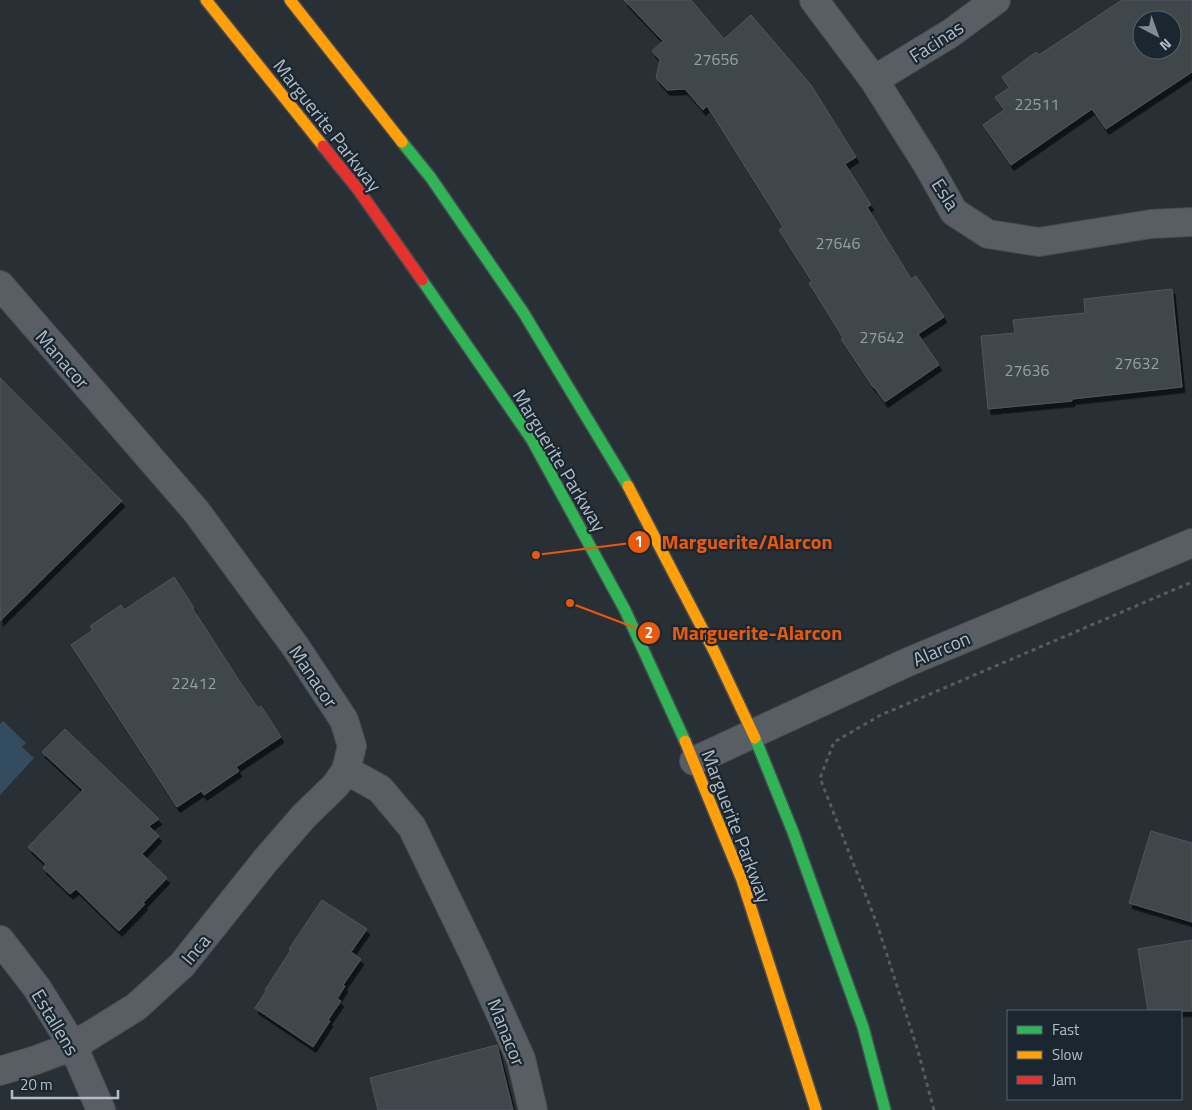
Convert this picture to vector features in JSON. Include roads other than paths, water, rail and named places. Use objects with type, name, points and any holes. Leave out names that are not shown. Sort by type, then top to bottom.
[{"type":"main road","name":"Marguerite Parkway","points":[[206,0],[357,188],[463,338],[532,440],[626,610],[694,761],[742,880],[816,1110]]},
{"type":"main road","points":[[290,0],[431,178],[523,312],[619,469],[714,651],[753,733],[793,832],[863,1027],[885,1110]]},
{"type":"street","name":"Esla","points":[[814,0],[874,80],[927,164],[954,212],[988,234],[1039,242],[1151,224],[1192,222]]},
{"type":"street","name":"Facinas","points":[[874,80],[951,33],[996,0]]},
{"type":"street","name":"Manacor","points":[[0,285],[196,511],[295,646],[344,720],[352,746],[346,770],[380,789],[412,827],[474,954],[521,1059],[533,1110]]},
{"type":"street","name":"Alarcon","points":[[694,761],[908,662],[1192,543]]},
{"type":"street","name":"Inca","points":[[0,1071],[73,1046],[136,1007],[182,965],[272,854],[304,816],[336,784],[346,770]]},
{"type":"street","name":"Estallens","points":[[0,940],[37,988],[73,1046],[101,1110]]},
{"type":"water","points":[[3,721],[26,743],[22,747],[34,758],[0,795],[0,724]]},
{"type":"place","name":"Marguerite/Alarcon","points":[[536,555]]},
{"type":"place","name":"Marguerite-Alarcon","points":[[570,603]]}]
